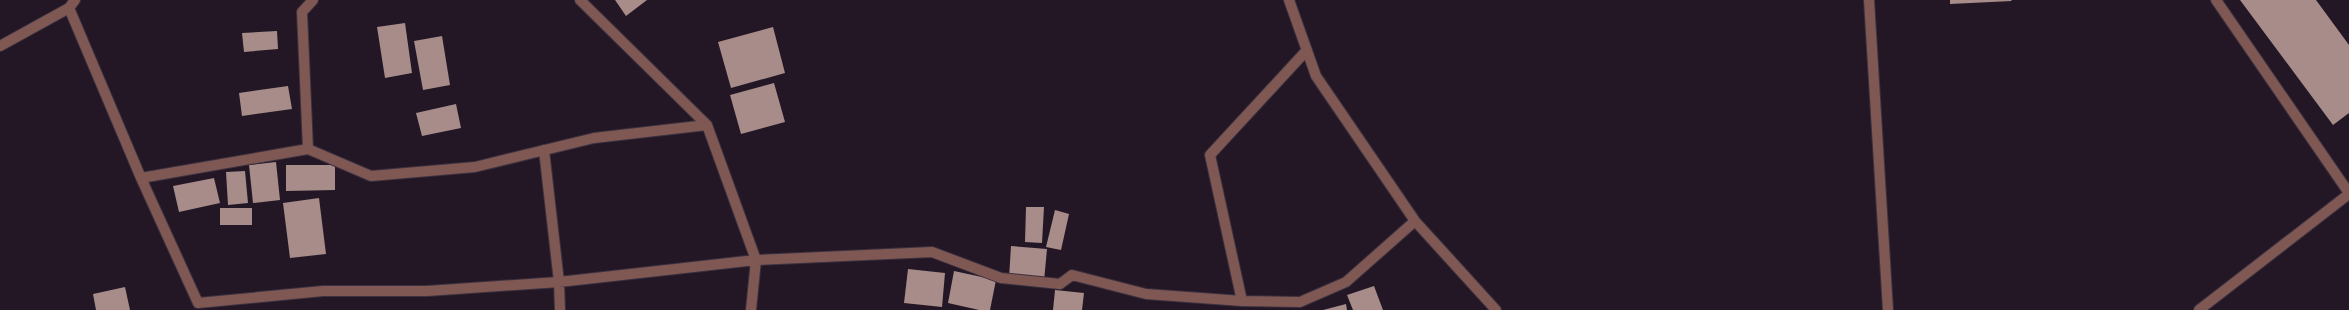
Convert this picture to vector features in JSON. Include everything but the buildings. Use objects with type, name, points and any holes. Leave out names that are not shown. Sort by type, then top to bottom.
[{"type":"street","points":[[308,149],[302,12],[313,0]]},
{"type":"street","points":[[580,0],[707,125],[756,260],[751,310]]},
{"type":"street","points":[[1289,0],[1316,76],[1415,221],[1496,310]]},
{"type":"street","points":[[1869,0],[1888,310]]},
{"type":"street","points":[[2199,310],[2349,194],[2216,0]]},
{"type":"street","points":[[0,46],[72,4],[120,129],[198,306],[323,291],[427,291],[559,282],[756,260],[932,252],[1001,278],[1060,284],[1072,275],[1146,294],[1242,301],[1300,302],[1346,282],[1415,221]]},
{"type":"street","points":[[1242,301],[1210,155],[1307,50]]},
{"type":"street","points":[[141,178],[308,149],[371,176],[475,167],[594,138],[707,125]]},
{"type":"street","points":[[544,150],[559,282],[560,310]]}]
